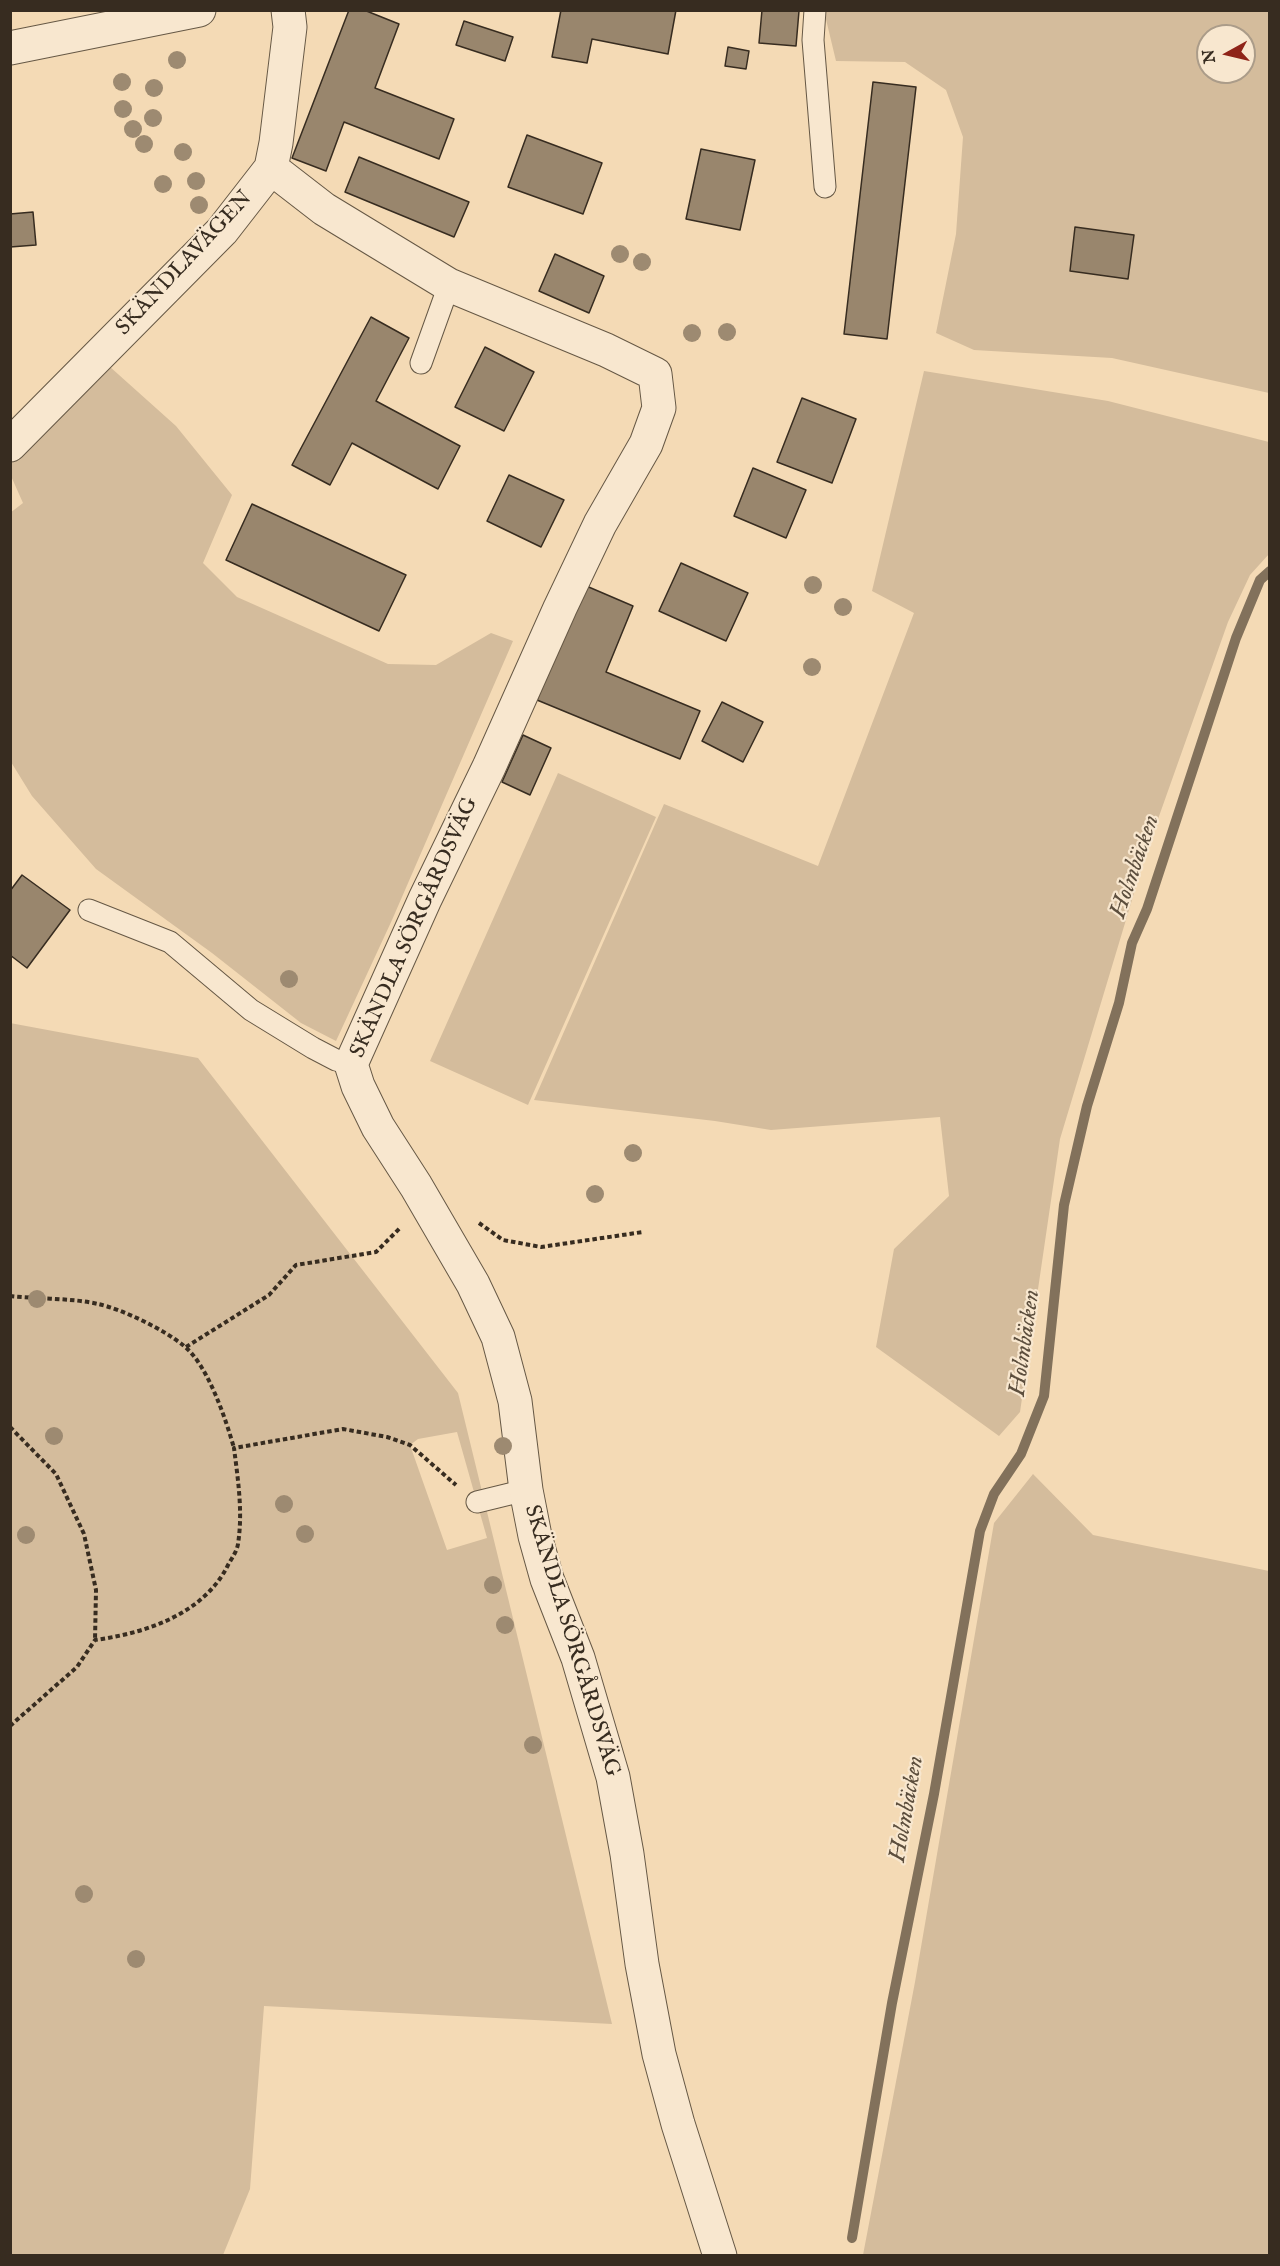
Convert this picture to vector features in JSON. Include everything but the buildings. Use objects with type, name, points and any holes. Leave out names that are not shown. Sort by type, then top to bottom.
[{"type":"street","points":[[10,48],[199,10]]},
{"type":"street","name":"SKÄNDLAVÄGEN","points":[[10,445],[222,231],[271,168],[290,27],[288,10]]},
{"type":"street","name":"SKÄNDLA SÖRGÅRDSVÄG","points":[[271,168],[324,209],[449,285],[606,350],[655,374],[659,408],[646,444],[600,524],[560,608],[351,1064],[358,1086],[378,1127],[427,1204],[473,1284],[498,1337],[515,1401],[526,1490],[535,1536],[547,1579],[578,1658],[613,1777],[627,1854],[642,1964],[659,2054],[678,2124],[720,2256]]},
{"type":"lane","points":[[815,10],[813,40],[825,187]]},
{"type":"lane","points":[[421,363],[449,285]]},
{"type":"lane","points":[[89,910],[170,942],[251,1010],[313,1048],[336,1060],[351,1064]]},
{"type":"lane","points":[[477,1502],[526,1490]]},
{"type":"path","points":[[186,1347],[269,1295],[296,1265],[376,1251],[427,1204]]},
{"type":"path","points":[[477,1222],[503,1240],[541,1247],[642,1232]]},
{"type":"path","points":[[10,1296],[98,1304],[144,1322],[186,1347],[222,1407],[234,1448],[241,1505],[238,1546],[224,1575],[203,1600],[163,1622],[129,1635],[95,1640]]},
{"type":"path","points":[[10,1428],[56,1473],[84,1534],[96,1590],[95,1640],[77,1667],[10,1726]]},
{"type":"path","points":[[234,1448],[343,1429],[387,1437],[410,1445],[477,1502]]},
{"type":"shaded area","points":[[824,11],[1269,11],[1269,393],[1112,358],[974,350],[936,333],[956,234],[963,137],[946,90],[905,62],[836,61]]},
{"type":"shaded area","points":[[109,366],[176,426],[232,495],[203,563],[237,597],[388,664],[436,665],[491,633],[513,641],[392,920],[336,1041],[301,1023],[212,953],[96,869],[32,796],[11,762],[10,513],[23,503],[11,476],[11,456]]},
{"type":"shaded area","points":[[924,371],[1108,401],[1269,442],[1269,554],[1250,575],[1228,622],[1147,850],[1060,1139],[1020,1412],[999,1436],[876,1347],[894,1249],[949,1196],[940,1117],[771,1130],[715,1121],[534,1100],[664,804],[818,866],[914,613],[872,591]]},
{"type":"shaded area","points":[[558,773],[656,817],[528,1105],[430,1061]]},
{"type":"shaded area","points":[[10,1023],[198,1058],[458,1393],[612,2024],[264,2006],[250,2189],[223,2255],[11,2255]],"holes":[[[457,1432],[487,1538],[447,1550],[410,1445],[418,1439]]]},
{"type":"shaded area","points":[[1033,1474],[1093,1535],[1269,1571],[1269,2255],[863,2255],[915,1982],[994,1523]]},
{"type":"waterway","name":"Holmbäcken","points":[[852,2238],[892,2003],[934,1794],[980,1531],[994,1494],[1021,1454],[1044,1396],[1064,1205],[1087,1106],[1119,1003],[1132,943],[1147,909],[1236,638],[1260,580],[1270,571]]}]
